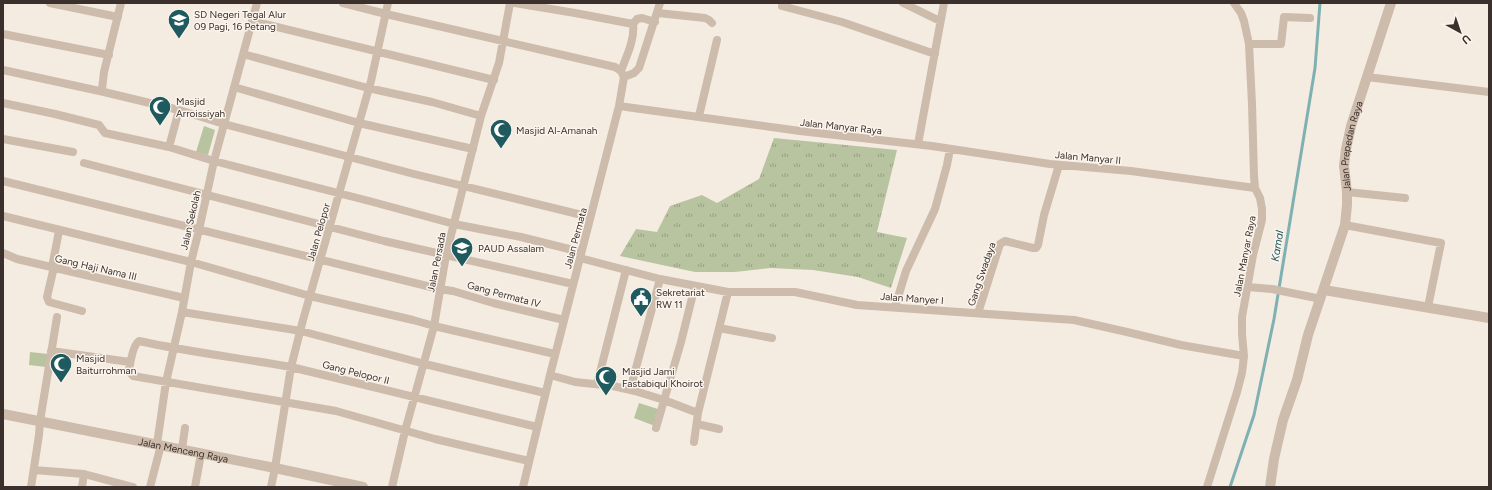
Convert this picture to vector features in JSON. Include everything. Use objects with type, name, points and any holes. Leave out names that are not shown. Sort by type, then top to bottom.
[{"type":"street","points":[[50,3],[118,17]]},
{"type":"street","points":[[104,92],[102,89],[104,72],[121,3]]},
{"type":"street","name":"Jalan Sekolah","points":[[150,487],[159,445],[166,382],[182,312],[191,262],[214,161],[257,3]]},
{"type":"street","points":[[343,3],[615,67],[623,74],[634,72],[639,68],[660,3]]},
{"type":"street","name":"Jalan Pelopor","points":[[271,487],[291,367],[368,88],[388,3]]},
{"type":"street","name":"Jalan Persada","points":[[392,487],[405,431],[425,364],[434,326],[439,289],[446,255],[473,149],[504,41],[510,3]]},
{"type":"street","points":[[515,3],[633,24],[637,19],[642,18],[655,22]]},
{"type":"street","points":[[903,3],[940,21]]},
{"type":"street","points":[[918,144],[944,3]]},
{"type":"street","name":"Jalan Manyar Raya","points":[[1207,487],[1237,392],[1244,356],[1242,317],[1262,220],[1260,198],[1255,188],[1248,44],[1244,21],[1241,13],[1234,3]]},
{"type":"street","name":"Jalan Prepedan Raya","points":[[1270,487],[1274,459],[1283,420],[1297,380],[1308,335],[1345,225],[1347,192],[1344,166],[1346,149],[1351,126],[1391,3]]},
{"type":"street","points":[[782,6],[842,22],[935,54]]},
{"type":"street","points":[[658,13],[705,18],[712,23]]},
{"type":"street","points":[[1248,44],[1281,44],[1284,17],[1310,18]]},
{"type":"street","points":[[252,21],[494,80]]},
{"type":"street","name":"Jalan Permata","points":[[523,487],[545,393],[619,106],[623,74],[631,43],[633,24]]},
{"type":"street","points":[[3,34],[109,55]]},
{"type":"street","points":[[699,116],[717,40]]},
{"type":"street","points":[[243,54],[368,88],[432,102],[482,116]]},
{"type":"street","points":[[3,70],[178,110],[224,124],[349,157],[590,217]]},
{"type":"street","points":[[1367,77],[1489,92]]},
{"type":"street","points":[[234,87],[358,123],[473,149]]},
{"type":"street","name":"Jalan Manyer I","points":[[3,103],[99,125],[105,133],[169,147],[214,161],[454,224],[521,237],[626,270],[660,279],[728,292],[795,292],[857,305],[1074,320],[1180,345],[1244,356]]},
{"type":"street","name":"Jalan Manyar Raya","points":[[619,106],[800,131],[918,144]]},
{"type":"street","points":[[169,147],[178,110]]},
{"type":"street","points":[[3,139],[73,152]]},
{"type":"street","name":"Jalan Manyar II","points":[[918,144],[1059,165],[1131,171],[1255,188]]},
{"type":"street","points":[[896,307],[906,270],[935,209],[950,149]]},
{"type":"street","points":[[84,163],[330,227],[573,284]]},
{"type":"street","name":"Gang Swadaya","points":[[978,313],[1000,244],[1005,241],[1033,248],[1036,248],[1038,245],[1044,216],[1059,165]]},
{"type":"street","name":"Gang Permata IV","points":[[3,181],[439,289],[453,291],[493,303],[564,320]]},
{"type":"street","points":[[1347,192],[1405,198]]},
{"type":"street","points":[[3,216],[191,262],[310,296],[555,354]]},
{"type":"street","points":[[1345,225],[1442,243],[1428,307]]},
{"type":"street","points":[[59,230],[47,297],[49,302],[82,311]]},
{"type":"street","name":"Gang Haji Nama III","points":[[3,253],[17,259],[184,298]]},
{"type":"street","points":[[597,384],[626,270]]},
{"type":"street","points":[[630,390],[660,279]]},
{"type":"street","points":[[656,428],[695,286]]},
{"type":"street","points":[[1248,287],[1272,289],[1298,294],[1323,294],[1428,307],[1489,318]]},
{"type":"street","points":[[694,442],[698,413],[728,292]]},
{"type":"street","points":[[182,312],[301,331],[425,364],[545,393]]},
{"type":"street","points":[[31,487],[57,317]]},
{"type":"street","points":[[720,328],[772,338]]},
{"type":"street","name":"Gang Pelopor II","points":[[130,362],[135,344],[138,341],[291,367],[537,427]]},
{"type":"street","points":[[51,351],[130,362],[129,371],[131,375],[336,411],[405,431],[529,461]]},
{"type":"street","points":[[550,375],[575,382],[630,390],[664,400],[698,413]]},
{"type":"street","name":"Jalan Menceng Raya","points":[[3,414],[182,449],[275,468],[347,485],[363,487]]},
{"type":"street","points":[[697,424],[719,429]]},
{"type":"street","points":[[182,449],[185,428]]},
{"type":"street","points":[[195,487],[202,454]]},
{"type":"street","points":[[34,470],[84,474],[133,487]]},
{"type":"street","points":[[82,487],[84,474]]},
{"type":"green space","points":[[204,126],[215,130],[208,155],[196,152]]},
{"type":"green space","points":[[774,138],[897,150],[877,232],[907,238],[891,288],[858,277],[813,270],[770,268],[735,272],[695,272],[620,256],[636,229],[657,232],[670,206],[702,195],[717,203],[759,179]]},
{"type":"green space","points":[[30,352],[48,354],[46,367],[29,365]]},
{"type":"green space","points":[[639,403],[661,410],[655,426],[634,418]]},
{"type":"waterway","name":"Kamal","points":[[1230,487],[1254,415],[1274,319],[1315,68],[1320,3]]},
{"type":"place","name":"SD Negeri Tegal Alur 09 Pagi, 16 Petang","points":[[179,40]]},
{"type":"place","name":"Masjid Arroissiyah","points":[[160,126]]},
{"type":"place","name":"Masjid Al-Amanah","points":[[501,150]]},
{"type":"place","name":"PAUD Assalam","points":[[462,268]]},
{"type":"place","name":"Sekretariat RW 11","points":[[641,318]]},
{"type":"place","name":"Masjid Baiturrohman","points":[[61,384]]},
{"type":"place","name":"Masjid Jami Fastabiqul Khoirot","points":[[606,396]]}]
